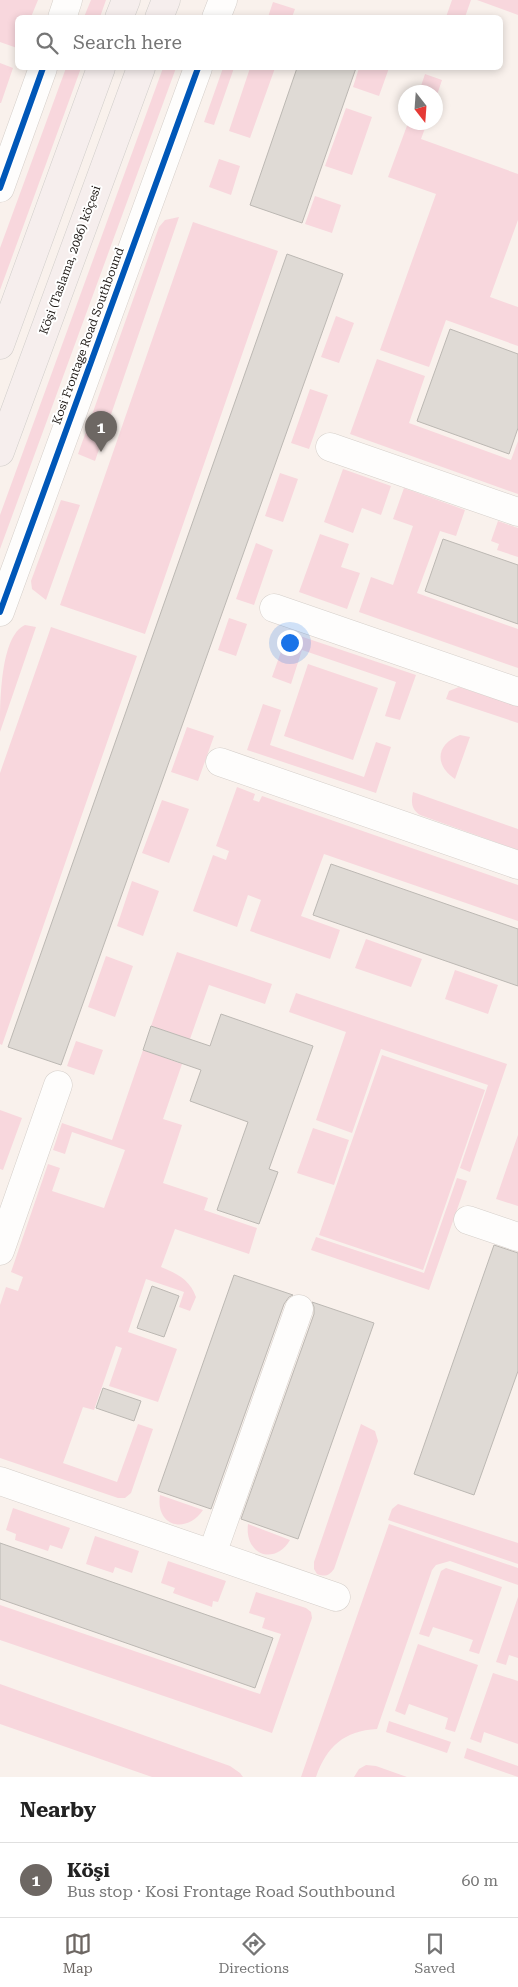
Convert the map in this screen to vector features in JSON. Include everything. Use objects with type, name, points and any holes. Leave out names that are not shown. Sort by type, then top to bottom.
[{"type":"main road","points":[[120,15],[126,0]]},
{"type":"main road","points":[[160,15],[166,0]]},
{"type":"main road","points":[[0,345],[100,70]]},
{"type":"main road","name":"Köşi (Taslama, 2086) köçesi","points":[[0,452],[140,70]]},
{"type":"street","points":[[63,15],[68,0]]},
{"type":"street","points":[[217,15],[223,0]]},
{"type":"street","points":[[0,188],[10,128],[42,70]]},
{"type":"street","name":"Kosi Frontage Road Southbound","points":[[0,612],[197,70]]},
{"type":"street","points":[[330,447],[518,512]]},
{"type":"street","points":[[274,608],[518,692]]},
{"type":"street","points":[[220,762],[518,865]]},
{"type":"street","points":[[0,1251],[58,1085]]},
{"type":"street","points":[[468,1220],[518,1237]]},
{"type":"street","points":[[212,1554],[299,1309]]},
{"type":"street","points":[[0,1481],[336,1597]]},
{"type":"shaded area","points":[[0,0],[38,0],[32,15],[15,15],[15,47],[0,42]]},
{"type":"shaded area","points":[[91,0],[106,0],[101,15],[85,15]]},
{"type":"shaded area","points":[[452,0],[471,0],[466,15],[447,15]]},
{"type":"shaded area","points":[[477,0],[518,0],[518,15]]},
{"type":"shaded area","points":[[273,2],[295,9],[293,15],[269,15]]},
{"type":"shaded area","points":[[0,63],[13,68],[1,103],[0,103]]},
{"type":"shaded area","points":[[65,70],[80,70],[0,290],[0,248]]},
{"type":"shaded area","points":[[162,70],[175,70],[0,549],[0,515]]},
{"type":"shaded area","points":[[222,70],[233,70],[214,125],[204,122]]},
{"type":"shaded area","points":[[249,70],[274,70],[250,138],[229,131]]},
{"type":"shaded area","points":[[358,70],[388,70],[379,96],[353,87]]},
{"type":"shaded area","points":[[425,74],[442,80],[440,85],[421,85]]},
{"type":"shaded area","points":[[346,108],[372,117],[352,175],[325,166]]},
{"type":"shaded area","points":[[405,130],[424,130],[421,139],[518,174],[518,220],[490,297],[518,307],[518,346],[446,320],[429,367],[380,350],[436,194],[388,177]]},
{"type":"shaded area","points":[[219,159],[240,166],[231,195],[209,187]]},
{"type":"shaded area","points":[[315,196],[341,205],[332,233],[305,224]]},
{"type":"shaded area","points":[[179,217],[95,461],[78,454],[159,227],[165,220]]},
{"type":"shaded area","points":[[193,222],[278,251],[145,634],[60,605]]},
{"type":"shaded area","points":[[336,316],[354,323],[339,363],[321,357]]},
{"type":"shaded area","points":[[377,359],[425,376],[409,423],[511,460],[518,441],[518,494],[350,434]]},
{"type":"shaded area","points":[[310,389],[328,395],[309,449],[291,443]]},
{"type":"shaded area","points":[[343,469],[391,486],[381,515],[362,508],[353,533],[324,522]]},
{"type":"shaded area","points":[[280,473],[298,479],[283,522],[265,516]]},
{"type":"shaded area","points":[[404,488],[465,510],[456,536],[440,531],[417,593],[518,629],[518,668],[359,612],[371,577],[393,585],[413,526],[393,519]]},
{"type":"shaded area","points":[[61,500],[80,505],[46,600],[32,589],[31,581]]},
{"type":"shaded area","points":[[498,521],[518,528],[518,557],[497,550],[499,544],[491,541]]},
{"type":"shaded area","points":[[320,534],[349,544],[341,567],[360,573],[347,609],[299,592]]},
{"type":"shaded area","points":[[256,543],[273,550],[254,605],[236,599]]},
{"type":"shaded area","points":[[229,618],[247,624],[236,656],[218,650]]},
{"type":"shaded area","points":[[25,625],[36,627],[0,732],[1,688],[6,656],[17,632]]},
{"type":"shaded area","points":[[51,627],[137,656],[2,1045],[0,1044],[0,773]]},
{"type":"shaded area","points":[[288,632],[416,675],[400,720],[385,716],[396,682],[302,650],[291,684],[272,677]]},
{"type":"shaded area","points":[[308,664],[378,688],[353,760],[284,736]]},
{"type":"shaded area","points":[[459,687],[518,706],[518,723],[446,699],[449,691]]},
{"type":"shaded area","points":[[263,704],[281,710],[270,745],[364,777],[376,742],[391,747],[376,793],[247,750]]},
{"type":"shaded area","points":[[187,727],[214,736],[198,781],[171,772]]},
{"type":"shaded area","points":[[460,735],[470,737],[455,779],[444,767],[441,755],[442,749],[446,744]]},
{"type":"shaded area","points":[[237,787],[255,794],[253,800],[259,802],[262,796],[518,885],[518,921],[324,854],[301,916],[340,930],[330,959],[250,931],[261,900],[248,895],[237,927],[193,911],[213,855],[226,860],[229,851],[216,846]]},
{"type":"shaded area","points":[[413,792],[518,829],[518,850],[420,815],[412,805]]},
{"type":"shaded area","points":[[162,800],[189,809],[169,863],[142,853]]},
{"type":"shaded area","points":[[132,881],[159,891],[143,936],[117,926]]},
{"type":"shaded area","points":[[366,939],[422,959],[411,987],[355,968]]},
{"type":"shaded area","points":[[177,952],[272,984],[265,1004],[209,985],[190,1039],[151,1026]]},
{"type":"shaded area","points":[[106,956],[133,966],[115,1017],[88,1007]]},
{"type":"shaded area","points":[[455,970],[498,985],[488,1014],[445,999]]},
{"type":"shaded area","points":[[296,993],[507,1064],[470,1172],[460,1168],[488,1085],[381,1049],[352,1133],[316,1120],[346,1032],[289,1012]]},
{"type":"shaded area","points":[[76,1041],[103,1050],[94,1075],[67,1066]]},
{"type":"shaded area","points":[[143,1050],[182,1064],[163,1119],[182,1125],[163,1183],[208,1198],[204,1210],[257,1228],[249,1254],[175,1229],[161,1267],[178,1275],[190,1286],[196,1297],[190,1311],[179,1307],[184,1292],[146,1279],[128,1332],[177,1349],[158,1402],[109,1386],[122,1348],[116,1346],[94,1410],[83,1407],[63,1463],[117,1482],[138,1424],[153,1429],[131,1493],[125,1498],[118,1498],[0,1458],[0,1305],[6,1287],[18,1291],[23,1277],[11,1272],[48,1164],[60,1168],[52,1191],[104,1208],[125,1150],[72,1132],[65,1154],[53,1150],[62,1123],[112,1140]]},
{"type":"shaded area","points":[[382,1055],[485,1090],[423,1270],[319,1235]]},
{"type":"shaded area","points":[[0,1110],[22,1118],[3,1170],[0,1169]]},
{"type":"shaded area","points":[[313,1128],[349,1140],[334,1185],[297,1173]]},
{"type":"shaded area","points":[[518,1135],[518,1206],[496,1199]]},
{"type":"shaded area","points":[[457,1178],[467,1181],[429,1290],[311,1250],[316,1237],[424,1273]]},
{"type":"shaded area","points":[[361,1424],[375,1431],[378,1441],[334,1569],[325,1576],[320,1575],[314,1569],[314,1562]]},
{"type":"shaded area","points":[[160,1495],[203,1510],[188,1523],[173,1524],[162,1514]]},
{"type":"shaded area","points":[[398,1504],[518,1543],[518,1564],[388,1520],[392,1509]]},
{"type":"shaded area","points":[[13,1508],[70,1528],[62,1549],[50,1545],[48,1551],[15,1540],[16,1534],[6,1530]]},
{"type":"shaded area","points":[[248,1524],[290,1540],[277,1553],[269,1555],[262,1553],[256,1550],[251,1543],[248,1535]]},
{"type":"shaded area","points":[[389,1524],[518,1568],[518,1585],[450,1561],[436,1565],[432,1570],[377,1729],[355,1733],[338,1742],[320,1766],[316,1777],[301,1777]]},
{"type":"shaded area","points":[[95,1536],[139,1551],[132,1573],[115,1567],[113,1573],[86,1564]]},
{"type":"shaded area","points":[[168,1561],[226,1581],[218,1602],[213,1601],[212,1607],[173,1593],[175,1588],[161,1583]]},
{"type":"shaded area","points":[[446,1568],[502,1587],[479,1654],[469,1651],[473,1640],[433,1627],[429,1637],[419,1634],[441,1571]]},
{"type":"shaded area","points":[[256,1592],[306,1608],[311,1612],[312,1618],[272,1733],[0,1640],[0,1605],[260,1694],[281,1634],[262,1628],[265,1618],[249,1613]]},
{"type":"shaded area","points":[[518,1597],[518,1658],[509,1655],[506,1665],[496,1662]]},
{"type":"shaded area","points":[[418,1644],[478,1665],[455,1732],[445,1729],[448,1718],[409,1704],[405,1715],[395,1711]]},
{"type":"shaded area","points":[[493,1673],[518,1681],[518,1744],[484,1732],[481,1743],[470,1739]]},
{"type":"shaded area","points":[[0,1684],[230,1766],[243,1777],[152,1777],[0,1724]]},
{"type":"shaded area","points":[[389,1721],[451,1742],[447,1753],[386,1732]]},
{"type":"shaded area","points":[[467,1748],[518,1766],[518,1777],[464,1758]]},
{"type":"shaded area","points":[[366,1765],[376,1766],[407,1777],[354,1777],[359,1769]]},
{"type":"building","points":[[296,70],[355,70],[302,223],[250,205]]},
{"type":"building","points":[[287,254],[343,274],[61,1065],[8,1047]]},
{"type":"building","points":[[450,329],[518,354],[518,428],[509,454],[417,421]]},
{"type":"building","points":[[443,539],[518,565],[518,624],[425,591]]},
{"type":"building","points":[[331,864],[518,929],[518,986],[313,915]]},
{"type":"building","points":[[221,1014],[313,1046],[269,1169],[278,1172],[259,1224],[217,1210],[248,1122],[190,1101],[201,1070],[143,1050],[151,1026],[210,1046]]},
{"type":"building","points":[[494,1245],[518,1253],[518,1371],[474,1495],[414,1474]]},
{"type":"building","points":[[234,1275],[293,1295],[284,1304],[211,1509],[158,1491]]},
{"type":"building","points":[[152,1286],[179,1296],[164,1337],[137,1328]]},
{"type":"building","points":[[312,1302],[374,1323],[298,1539],[241,1519],[314,1314]]},
{"type":"building","points":[[103,1388],[141,1401],[134,1421],[96,1408]]},
{"type":"building","points":[[0,1543],[273,1638],[255,1688],[0,1599]]},
{"type":"cycle path","points":[[0,188],[42,70]]},
{"type":"cycle path","points":[[0,612],[197,70]]},
{"type":"place","name":"Köşi","points":[[101,452]]}]
